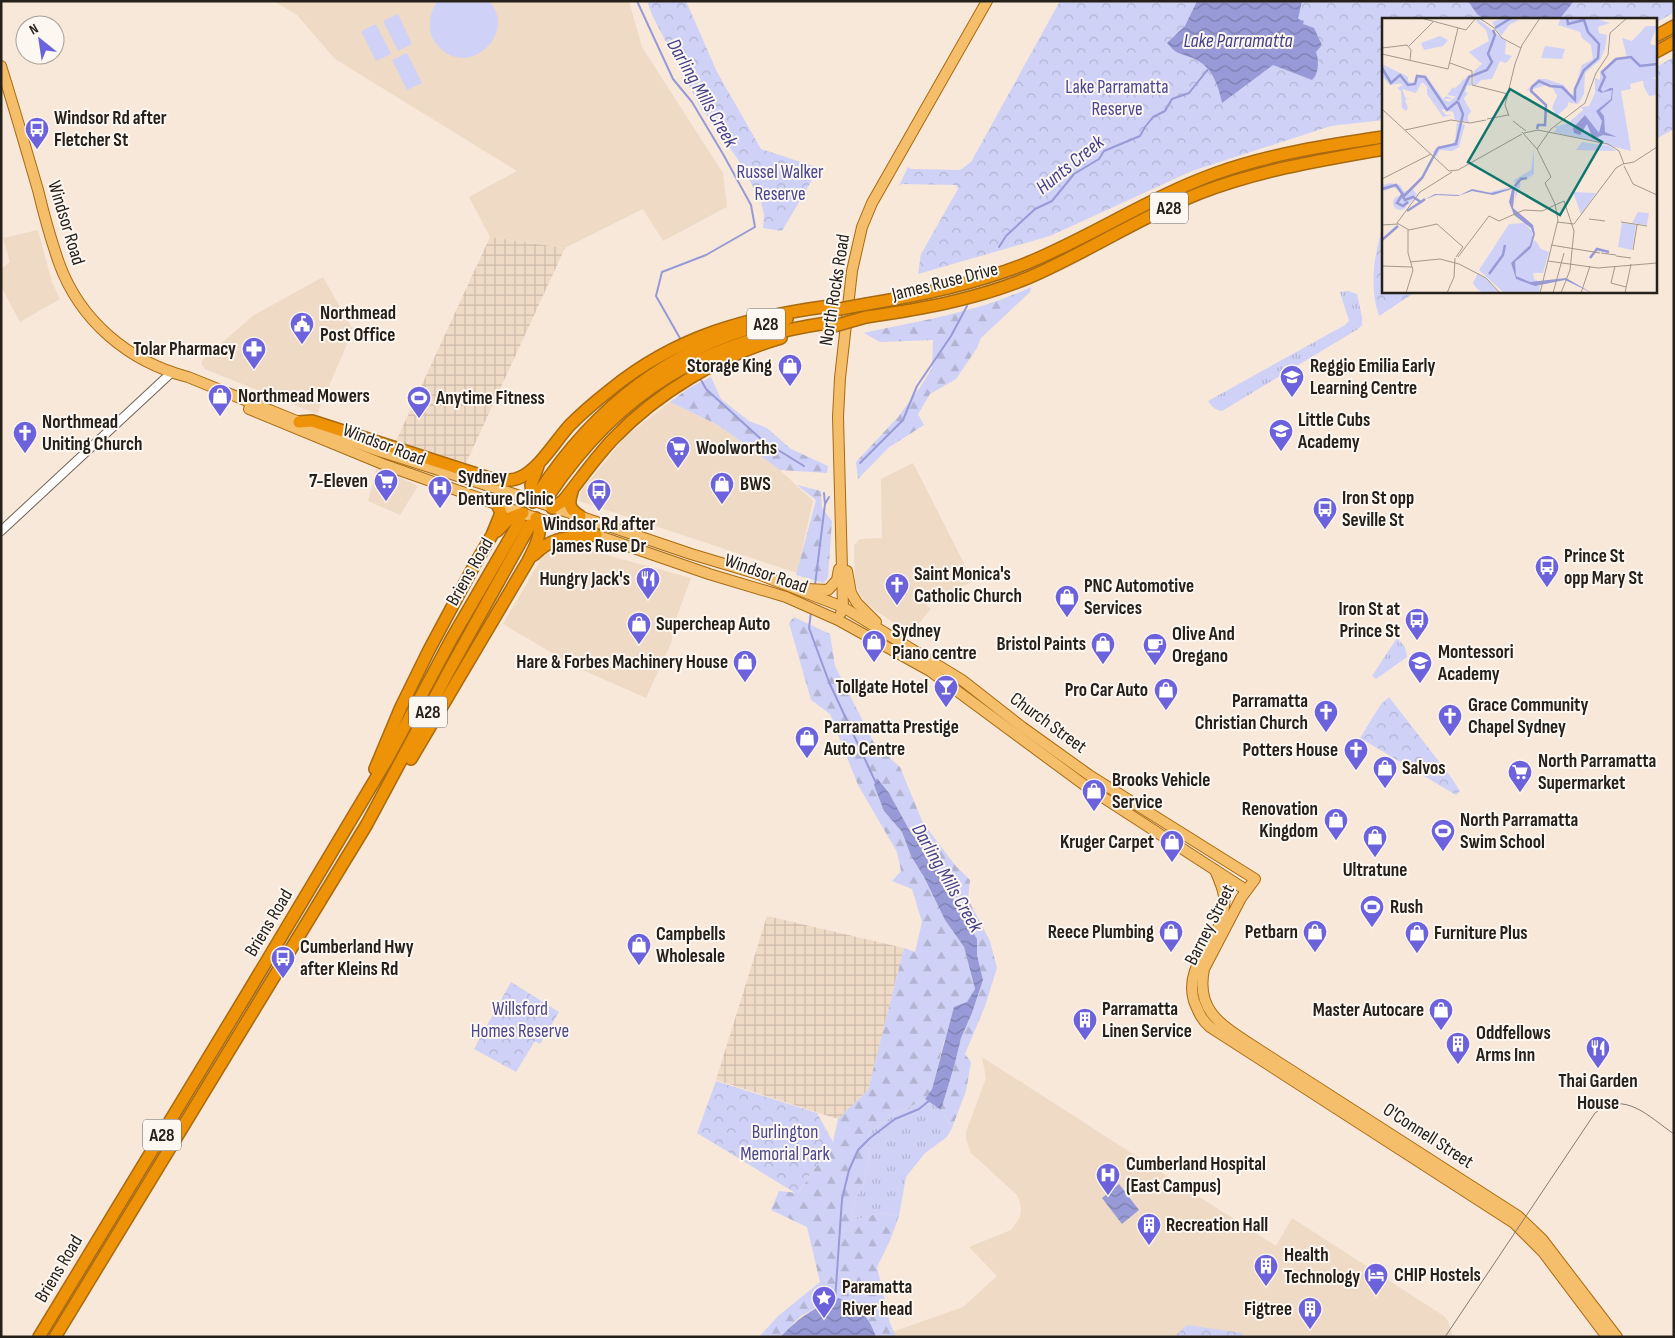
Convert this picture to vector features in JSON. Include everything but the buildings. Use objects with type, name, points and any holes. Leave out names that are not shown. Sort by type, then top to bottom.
[{"type":"highway","points":[[1658,35],[1674,26]]},
{"type":"highway","points":[[1658,51],[1674,42]]},
{"type":"highway","name":"James Ruse Drive","points":[[709,350],[771,334],[867,304],[947,289],[1008,270],[1050,253],[1171,192],[1225,170],[1289,153],[1382,137]]},
{"type":"highway","name":"James Ruse Drive","points":[[828,317],[866,317],[951,302],[1006,286],[1055,266],[1192,197],[1244,178],[1293,165],[1382,150]]},
{"type":"highway","points":[[557,509],[596,458],[623,429],[648,407],[678,386],[709,350],[754,318],[780,313],[828,317]]},
{"type":"highway","name":"Briens Road","points":[[39,1337],[328,859],[388,758],[448,646],[533,510],[564,456],[600,415],[631,389],[667,364],[709,350]]},
{"type":"highway","points":[[299,422],[312,421],[495,480],[512,480],[528,473],[571,424],[590,406],[632,373],[667,364]]},
{"type":"highway","points":[[367,824],[399,778],[528,561],[540,532],[540,524],[533,510],[530,488],[532,479],[544,456]]},
{"type":"highway","points":[[574,488],[569,503],[572,511],[580,516]]},
{"type":"highway","points":[[356,812],[401,707],[428,650],[492,535],[501,513],[497,504]]},
{"type":"highway","points":[[492,535],[515,515],[533,510]]},
{"type":"highway","name":"A28","points":[[367,824],[533,510]]},
{"type":"highway","points":[[528,561],[542,546],[552,541],[596,535]]},
{"type":"highway","name":"Briens Road","points":[[57,1334],[367,824]]},
{"type":"highway","points":[[328,859],[341,866]]},
{"type":"highway","points":[[45,1326],[57,1334]]},
{"type":"main road","name":"North Rocks Road","points":[[838,620],[843,607],[838,417],[840,378],[852,271],[862,227],[888,173],[987,1]]},
{"type":"main road","name":"Windsor Road","points":[[1,66],[5,89],[60,264],[78,302],[105,334],[133,355],[171,373],[184,382],[385,465],[510,509],[533,510]]},
{"type":"main road","name":"Windsor Road","points":[[171,373],[188,377],[299,422],[420,465],[511,493],[554,523],[596,535],[817,610]]},
{"type":"main road","points":[[533,510],[557,509]]},
{"type":"main road","name":"Windsor Road","points":[[557,509],[697,556],[800,589],[819,593]]},
{"type":"main road","name":"North Rocks Road","points":[[842,556],[851,593],[856,603],[886,632]]},
{"type":"main road","points":[[819,593],[828,590],[835,584],[842,556]]},
{"type":"main road","name":"Church Street","points":[[819,593],[886,632],[962,680],[1019,731],[1087,787],[1246,890]]},
{"type":"main road","name":"Church Street","points":[[817,610],[930,671],[1019,731],[1255,879]]},
{"type":"main road","name":"Barney Street","points":[[1197,990],[1194,974],[1198,962],[1220,921],[1224,908],[1224,893],[1215,870]]},
{"type":"main road","name":"Barney Street","points":[[1197,990],[1208,961],[1246,890],[1255,879]]},
{"type":"main road","name":"O'Connell Street","points":[[1197,990],[1200,1016],[1210,1027],[1514,1223],[1543,1252],[1607,1337]]},
{"type":"main road","name":"O'Connell Street","points":[[1197,990],[1214,1018],[1227,1029],[1518,1216],[1542,1239],[1617,1337]]},
{"type":"street","points":[[1,531],[171,373]]},
{"type":"shaded area","points":[[274,1],[629,1],[642,47],[723,173],[727,207],[663,241],[643,209],[565,248],[490,237],[469,197],[517,171],[335,59],[297,15]]},
{"type":"shaded area","points":[[38,230],[52,282],[60,299],[20,322],[3,290],[1,290],[1,269],[10,262],[3,238]]},
{"type":"shaded area","points":[[490,237],[565,248],[466,463],[396,441]]},
{"type":"shaded area","points":[[323,277],[353,330],[317,414],[205,369],[202,365],[202,360],[254,315]]},
{"type":"shaded area","points":[[670,402],[718,425],[780,470],[813,501],[797,573],[579,501],[581,491],[625,437]]},
{"type":"shaded area","points":[[913,463],[973,581],[926,605],[931,609],[910,634],[866,603],[859,593],[855,581],[854,545],[860,539],[882,538],[881,479]]},
{"type":"shaded area","name":"7-Eleven","points":[[377,467],[418,486],[400,515],[368,501]]},
{"type":"shaded area","points":[[583,546],[610,556],[691,578],[677,616],[671,643],[646,698],[576,667],[503,624],[544,554],[553,549]]},
{"type":"shaded area","points":[[767,916],[904,948],[868,1090],[838,1119],[716,1080]]},
{"type":"shaded area","name":"Cumberland Hospital (East Campus)","points":[[982,1057],[1276,1246],[1292,1218],[1444,1316],[1448,1321],[1453,1337],[876,1337],[872,1326],[854,1306],[895,1331],[963,1307],[997,1276],[969,1247],[1011,1230],[1020,1217],[1021,1209],[1016,1194],[971,1153],[966,1139],[966,1132],[986,1078]]},
{"type":"green space","points":[[438,1],[489,1],[496,13],[498,25],[495,37],[478,54],[466,58],[454,57],[442,50],[433,39],[430,30],[431,15]]},
{"type":"green space","name":"Russel Walker Reserve","points":[[647,1],[686,1],[717,72],[761,149],[819,168],[782,231],[763,228],[764,214],[761,202],[741,164],[721,135],[715,122],[703,112],[653,17]]},
{"type":"green space","name":"Lake Parramatta Reserve","points":[[1060,1],[1674,1],[1674,12],[1658,22],[1658,18],[1382,18],[1382,120],[1331,126],[1192,171],[1050,236],[918,274],[921,254],[958,189],[956,185],[902,184],[899,186],[908,167],[911,169],[960,170],[971,162]]},
{"type":"green space","points":[[398,14],[412,44],[398,51],[383,21]]},
{"type":"green space","points":[[376,24],[391,54],[376,61],[361,31]]},
{"type":"green space","points":[[407,53],[422,83],[407,90],[392,60]]},
{"type":"green space","points":[[1674,57],[1674,129],[1658,138],[1658,66]]},
{"type":"green space","points":[[1382,229],[1382,292],[1415,292],[1379,316],[1373,280]]},
{"type":"green space","points":[[1031,287],[1030,292],[981,338],[977,348],[956,379],[930,394],[918,414],[924,425],[888,448],[858,479],[856,462],[898,417],[932,368],[933,340],[880,342],[864,333],[970,309],[1011,296]]},
{"type":"green space","points":[[1348,291],[1357,294],[1362,317],[1362,325],[1358,329],[1222,411],[1211,405],[1208,401],[1345,325],[1349,321],[1340,292]]},
{"type":"green space","points":[[711,377],[721,399],[749,421],[767,428],[791,449],[828,466],[827,473],[780,470],[718,425],[670,402],[689,388]]},
{"type":"green space","points":[[797,485],[821,491],[822,508],[832,521],[828,577],[824,583],[796,575],[816,500]]},
{"type":"green space","points":[[794,617],[830,634],[835,666],[875,745],[900,767],[923,823],[955,865],[970,880],[968,899],[990,941],[997,968],[985,1006],[965,1054],[971,1062],[966,1091],[952,1128],[941,1110],[961,1038],[983,980],[977,955],[977,939],[932,858],[911,833],[889,793],[877,778],[884,811],[902,832],[911,856],[924,877],[945,920],[964,947],[975,990],[944,1041],[932,1089],[925,1099],[894,1115],[868,1133],[870,1154],[863,1186],[855,1199],[851,1221],[880,1213],[899,1216],[889,1243],[877,1267],[890,1323],[896,1337],[876,1337],[872,1326],[821,1305],[801,1316],[780,1337],[759,1337],[778,1316],[820,1282],[807,1227],[771,1210],[779,1191],[798,1193],[833,1142],[838,1119],[868,1090],[904,948],[915,952],[922,922],[912,889],[892,881],[901,871],[897,852],[858,785],[830,714],[811,700],[789,623]]},
{"type":"green space","points":[[1397,638],[1405,647],[1407,657],[1376,679],[1372,676]]},
{"type":"green space","points":[[1389,697],[1451,777],[1460,791],[1456,795],[1360,738],[1381,704]]},
{"type":"green space","name":"Willsford Homes Reserve","points":[[511,982],[559,1012],[540,1044],[535,1041],[516,1072],[474,1049]]},
{"type":"green space","name":"Burlington Memorial Park","points":[[716,1081],[817,1113],[833,1142],[797,1194],[697,1133]]},
{"type":"green space","points":[[925,1099],[941,1110],[952,1128],[947,1137],[925,1153],[906,1177],[899,1216],[880,1213],[851,1221],[855,1199],[863,1186],[870,1154],[868,1133],[894,1115]]},
{"type":"green space","points":[[1187,1325],[1242,1333],[1244,1337],[1174,1337]]},
{"type":"water","name":"Lake Parramatta","points":[[1197,1],[1302,1],[1298,19],[1304,21],[1303,24],[1314,28],[1322,45],[1316,52],[1318,67],[1316,74],[1312,80],[1273,65],[1222,103],[1216,82],[1208,69],[1197,60],[1177,52],[1167,43],[1185,26]]},
{"type":"water","points":[[1468,1],[1574,1],[1559,18],[1483,18],[1477,14]]},
{"type":"water","points":[[877,778],[889,793],[911,833],[932,858],[977,939],[977,955],[983,980],[961,1038],[941,1110],[925,1099],[932,1089],[954,1007],[967,1002],[975,989],[964,947],[945,920],[924,877],[911,856],[902,832],[884,811],[874,785]]},
{"type":"water","points":[[1119,1184],[1139,1210],[1122,1224],[1102,1198]]},
{"type":"water","points":[[839,1298],[862,1313],[870,1323],[876,1337],[780,1337],[807,1314]]},
{"type":"waterway","name":"Darling Mills Creek","points":[[637,1],[673,79],[692,102],[751,205],[755,227],[706,255],[662,272],[656,296],[681,340]]},
{"type":"waterway","name":"Hunts Creek","points":[[999,247],[1006,236],[1035,209],[1052,201],[1074,174],[1099,159],[1104,151],[1140,136],[1153,117],[1165,111],[1172,99],[1189,93],[1209,68]]},
{"type":"waterway","name":"Hunts Creek","points":[[860,463],[903,420],[917,386],[951,336],[967,306]]},
{"type":"waterway","name":"Darling Mills Creek","points":[[700,378],[706,389],[762,440],[804,466]]},
{"type":"waterway","name":"Darling Mills Creek","points":[[815,585],[825,504],[824,493]]},
{"type":"waterway","name":"Hunts Creek","points":[[825,504],[829,497]]},
{"type":"waterway","name":"Darling Mills Creek","points":[[811,612],[809,628],[829,682],[876,783]]},
{"type":"waterway","name":"Darling Mills Creek","points":[[835,1301],[842,1199],[849,1170],[858,1150],[895,1119],[919,1109],[930,1100]]},
{"type":"tram line","points":[[1445,1337],[1595,1113],[1606,1106],[1626,1105],[1646,1114],[1674,1134]]},
{"type":"place","name":"Windsor Rd after Fletcher St","points":[[37,150]]},
{"type":"place","name":"Northmead Post Office","points":[[302,345]]},
{"type":"place","name":"Tolar Pharmacy","points":[[254,370]]},
{"type":"place","name":"Storage King","points":[[790,387]]},
{"type":"place","name":"Reggio Emilia Early Learning Centre","points":[[1292,398]]},
{"type":"place","name":"Northmead Mowers","points":[[220,417]]},
{"type":"place","name":"Anytime Fitness","points":[[419,419]]},
{"type":"place","name":"Little Cubs Academy","points":[[1281,452]]},
{"type":"place","name":"Northmead Uniting Church","points":[[25,454]]},
{"type":"place","name":"Woolworths","points":[[678,469]]},
{"type":"place","name":"7-Eleven","points":[[386,502]]},
{"type":"place","name":"BWS","points":[[722,505]]},
{"type":"place","name":"Sydney Denture Clinic","points":[[440,509]]},
{"type":"place","name":"Windsor Rd after James Ruse Dr","points":[[599,512]]},
{"type":"place","name":"Iron St opp Seville St","points":[[1325,530]]},
{"type":"place","name":"Prince St opp Mary St","points":[[1547,588]]},
{"type":"place","name":"Hungry Jack's","points":[[648,600]]},
{"type":"place","name":"Saint Monica's Catholic Church","points":[[897,606]]},
{"type":"place","name":"PNC Automotive Services","points":[[1067,618]]},
{"type":"place","name":"Iron St at Prince St","points":[[1417,641]]},
{"type":"place","name":"Supercheap Auto","points":[[639,645]]},
{"type":"place","name":"Sydney Piano centre","points":[[874,663]]},
{"type":"place","name":"Bristol Paints","points":[[1103,665]]},
{"type":"place","name":"Olive And Oregano","points":[[1155,666]]},
{"type":"place","name":"Hare & Forbes Machinery House","points":[[745,683]]},
{"type":"place","name":"Montessori Academy","points":[[1420,684]]},
{"type":"place","name":"Tollgate Hotel","points":[[946,708]]},
{"type":"place","name":"Pro Car Auto","points":[[1166,711]]},
{"type":"place","name":"Parramatta Christian Church","points":[[1326,733]]},
{"type":"place","name":"Grace Community Chapel Sydney","points":[[1450,737]]},
{"type":"place","name":"Parramatta Prestige Auto Centre","points":[[807,759]]},
{"type":"place","name":"Potters House","points":[[1356,771]]},
{"type":"place","name":"Salvos","points":[[1385,789]]},
{"type":"place","name":"North Parramatta Supermarket","points":[[1520,793]]},
{"type":"place","name":"Brooks Vehicle Service","points":[[1094,812]]},
{"type":"place","name":"Renovation Kingdom","points":[[1336,841]]},
{"type":"place","name":"North Parramatta Swim School","points":[[1443,852]]},
{"type":"place","name":"Ultratune","points":[[1375,858]]},
{"type":"place","name":"Kruger Carpet","points":[[1172,863]]},
{"type":"place","name":"Rush","points":[[1372,928]]},
{"type":"place","name":"Reece Plumbing","points":[[1171,953]]},
{"type":"place","name":"Petbarn","points":[[1315,953]]},
{"type":"place","name":"Furniture Plus","points":[[1417,954]]},
{"type":"place","name":"Campbells Wholesale","points":[[639,966]]},
{"type":"place","name":"Cumberland Hwy after Kleins Rd","points":[[283,979]]},
{"type":"place","name":"Master Autocare","points":[[1441,1031]]},
{"type":"place","name":"Parramatta Linen Service","points":[[1085,1041]]},
{"type":"place","name":"Oddfellows Arms Inn","points":[[1458,1065]]},
{"type":"place","name":"Thai Garden House","points":[[1598,1069]]},
{"type":"place","name":"Cumberland Hospital (East Campus)","points":[[1108,1196]]},
{"type":"place","name":"Recreation Hall","points":[[1149,1246]]},
{"type":"place","name":"Health Technology","points":[[1266,1287]]},
{"type":"place","name":"CHIP Hostels","points":[[1376,1296]]},
{"type":"place","name":"Paramatta River head","points":[[824,1319]]},
{"type":"place","name":"Figtree","points":[[1310,1330]]}]
